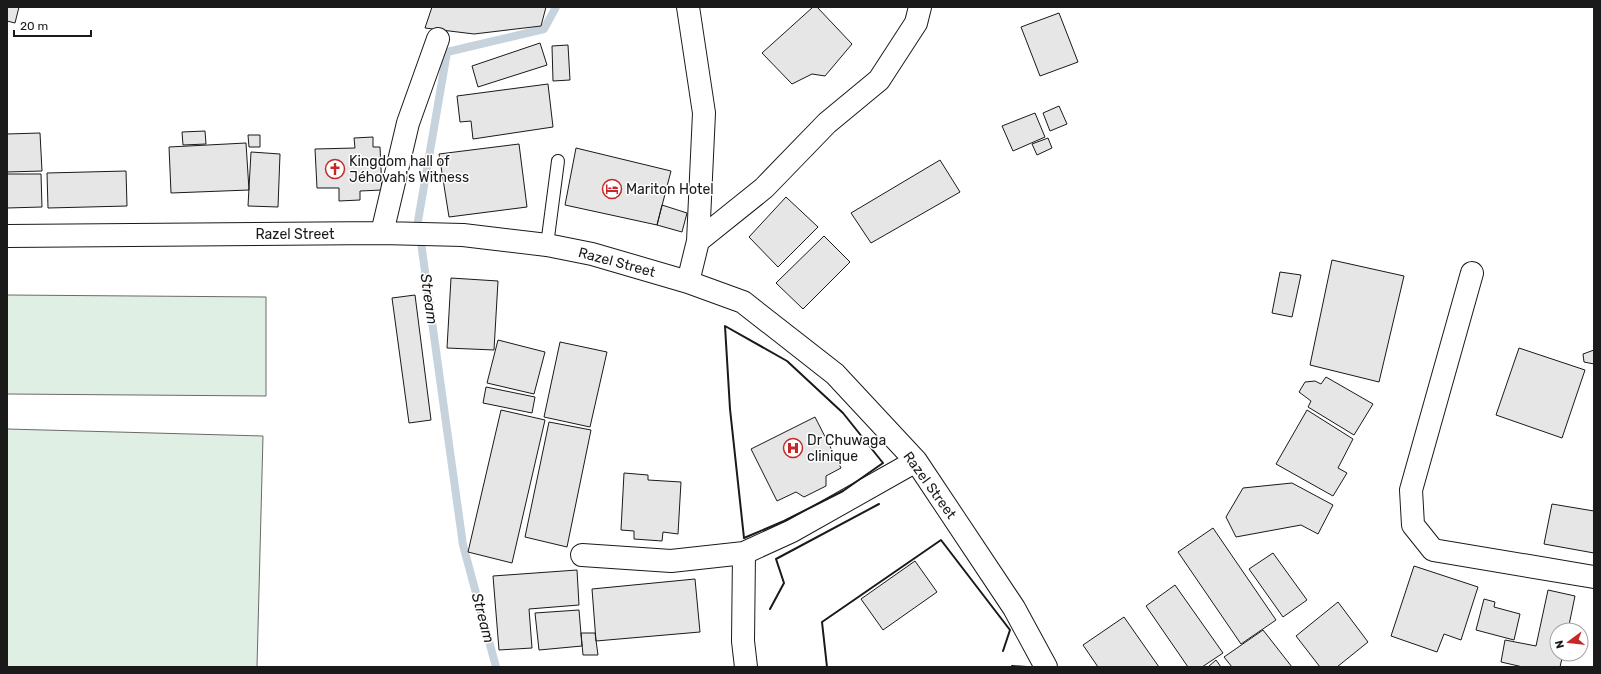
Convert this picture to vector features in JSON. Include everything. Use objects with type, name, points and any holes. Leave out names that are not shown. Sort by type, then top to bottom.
[{"type":"street","points":[[688,7],[704,113],[698,241],[688,282]]},
{"type":"street","points":[[698,241],[764,188],[827,124],[879,80],[916,23],[920,7]]},
{"type":"street","points":[[382,233],[408,123],[438,39]]},
{"type":"street","name":"Razel Street","points":[[7,236],[382,233],[463,235],[547,245],[592,254],[688,282],[743,302],[835,374],[916,461],[1014,608],[1046,667]]},
{"type":"street","points":[[1472,273],[1411,490],[1413,525],[1433,550],[1594,577]]},
{"type":"street","points":[[582,555],[671,561],[744,553],[792,531],[916,461]]},
{"type":"street","points":[[744,553],[743,641],[746,667]]},
{"type":"lane","points":[[547,245],[558,161]]},
{"type":"green space","points":[[7,295],[266,297],[266,396],[7,394]]},
{"type":"green space","points":[[7,429],[263,436],[257,667],[7,667]]},
{"type":"building","points":[[7,7],[19,7],[15,23],[7,21]]},
{"type":"building","points":[[432,7],[546,7],[541,26],[474,34],[425,28]]},
{"type":"building","points":[[813,7],[817,7],[852,44],[825,76],[812,74],[792,84],[762,53]]},
{"type":"building","points":[[1059,13],[1078,62],[1040,76],[1021,27]]},
{"type":"building","points":[[540,43],[547,65],[478,87],[472,66]]},
{"type":"building","points":[[568,45],[570,80],[553,81],[552,46]]},
{"type":"building","points":[[548,84],[553,127],[473,139],[471,121],[460,122],[457,96]]},
{"type":"building","points":[[1059,106],[1067,124],[1050,131],[1043,113]]},
{"type":"building","points":[[1035,113],[1045,137],[1013,151],[1002,126]]},
{"type":"building","points":[[205,131],[206,144],[183,145],[182,132]]},
{"type":"building","points":[[40,133],[42,171],[7,172],[7,134]]},
{"type":"building","points":[[248,135],[260,135],[260,147],[249,147]]},
{"type":"building","points":[[373,137],[373,147],[380,147],[382,190],[360,191],[360,200],[339,201],[339,188],[317,188],[315,149],[355,148],[354,138]]},
{"type":"building","points":[[1048,138],[1052,148],[1037,155],[1032,144]]},
{"type":"building","points":[[246,143],[249,190],[171,193],[169,147]]},
{"type":"building","points":[[519,144],[527,207],[449,217],[439,154]]},
{"type":"building","points":[[576,148],[671,171],[657,225],[565,205]]},
{"type":"building","points":[[251,152],[280,154],[278,207],[248,206]]},
{"type":"building","points":[[940,160],[960,192],[871,243],[851,213]]},
{"type":"building","points":[[126,171],[127,206],[48,208],[47,173]]},
{"type":"building","points":[[7,174],[41,174],[42,207],[7,208]]},
{"type":"building","points":[[786,197],[818,227],[778,267],[749,237]]},
{"type":"building","points":[[662,205],[687,213],[682,232],[657,225]]},
{"type":"building","points":[[824,236],[850,262],[803,309],[776,283]]},
{"type":"building","points":[[1332,260],[1404,276],[1379,382],[1310,365]]},
{"type":"building","points":[[1280,272],[1301,275],[1292,317],[1272,313]]},
{"type":"building","points":[[451,278],[498,281],[494,350],[447,348]]},
{"type":"building","points":[[415,295],[431,420],[409,423],[392,298]]},
{"type":"building","points":[[498,340],[545,352],[534,394],[487,383]]},
{"type":"building","points":[[560,342],[607,352],[590,427],[544,417]]},
{"type":"building","points":[[1519,348],[1585,370],[1562,438],[1496,415]]},
{"type":"building","points":[[1594,350],[1594,364],[1584,362],[1583,354]]},
{"type":"building","points":[[1326,377],[1373,404],[1354,435],[1308,407],[1311,401],[1299,392],[1305,382],[1315,381],[1321,384]]},
{"type":"building","points":[[486,387],[535,397],[532,413],[483,403]]},
{"type":"building","points":[[501,410],[545,420],[512,563],[468,552]]},
{"type":"building","points":[[1307,410],[1353,439],[1338,468],[1347,473],[1333,496],[1276,464]]},
{"type":"building","points":[[815,417],[841,468],[826,476],[826,486],[804,497],[796,492],[777,501],[751,449]]},
{"type":"building","points":[[549,422],[591,430],[567,547],[525,537]]},
{"type":"building","points":[[624,473],[648,475],[648,480],[681,482],[678,534],[663,532],[662,541],[634,539],[634,531],[621,530]]},
{"type":"building","points":[[1292,483],[1333,505],[1318,534],[1301,525],[1236,537],[1226,517],[1243,488]]},
{"type":"building","points":[[1552,504],[1594,511],[1594,553],[1544,544]]},
{"type":"building","points":[[1213,528],[1276,620],[1241,644],[1178,552]]},
{"type":"building","points":[[1273,553],[1307,600],[1283,617],[1249,569]]},
{"type":"building","points":[[915,561],[937,592],[883,630],[861,599]]},
{"type":"building","points":[[1414,566],[1478,587],[1461,640],[1444,634],[1437,652],[1391,636]]},
{"type":"building","points":[[577,570],[579,605],[529,609],[532,648],[499,650],[493,576]]},
{"type":"building","points":[[695,579],[700,632],[596,641],[592,589]]},
{"type":"building","points":[[1175,585],[1223,653],[1202,667],[1188,667],[1146,606]]},
{"type":"building","points":[[1548,590],[1575,596],[1570,622],[1549,622],[1549,662],[1561,662],[1560,667],[1523,667],[1501,662],[1505,640],[1536,646]]},
{"type":"building","points":[[1484,599],[1495,602],[1494,607],[1520,614],[1514,640],[1476,630]]},
{"type":"building","points":[[1338,602],[1368,642],[1337,667],[1320,667],[1296,636]]},
{"type":"building","points":[[579,610],[582,646],[539,650],[535,613]]},
{"type":"building","points":[[1124,617],[1159,667],[1098,667],[1083,645]]},
{"type":"building","points":[[1263,630],[1292,667],[1232,667],[1224,657]]},
{"type":"building","points":[[581,633],[595,633],[598,655],[583,655]]},
{"type":"building","points":[[1216,660],[1221,667],[1208,667]]},
{"type":"waterway","name":"Stream","points":[[496,667],[463,545],[418,221],[447,52],[544,29],[556,7]]},
{"type":"wall","points":[[725,326],[787,361],[843,413],[883,463],[843,491],[784,521],[744,538],[730,409],[725,326]]},
{"type":"wall","points":[[770,609],[784,583],[776,559],[879,504]]},
{"type":"wall","points":[[827,667],[822,622],[941,540],[1010,630],[1003,651]]},
{"type":"wall","points":[[1012,666],[1027,667]]},
{"type":"place","name":"Kingdom hall of Jéhovah's Witness","points":[[335,169]]},
{"type":"place","name":"Mariton Hotel","points":[[612,189]]},
{"type":"place","name":"Dr Chuwaga clinique","points":[[793,448]]}]
